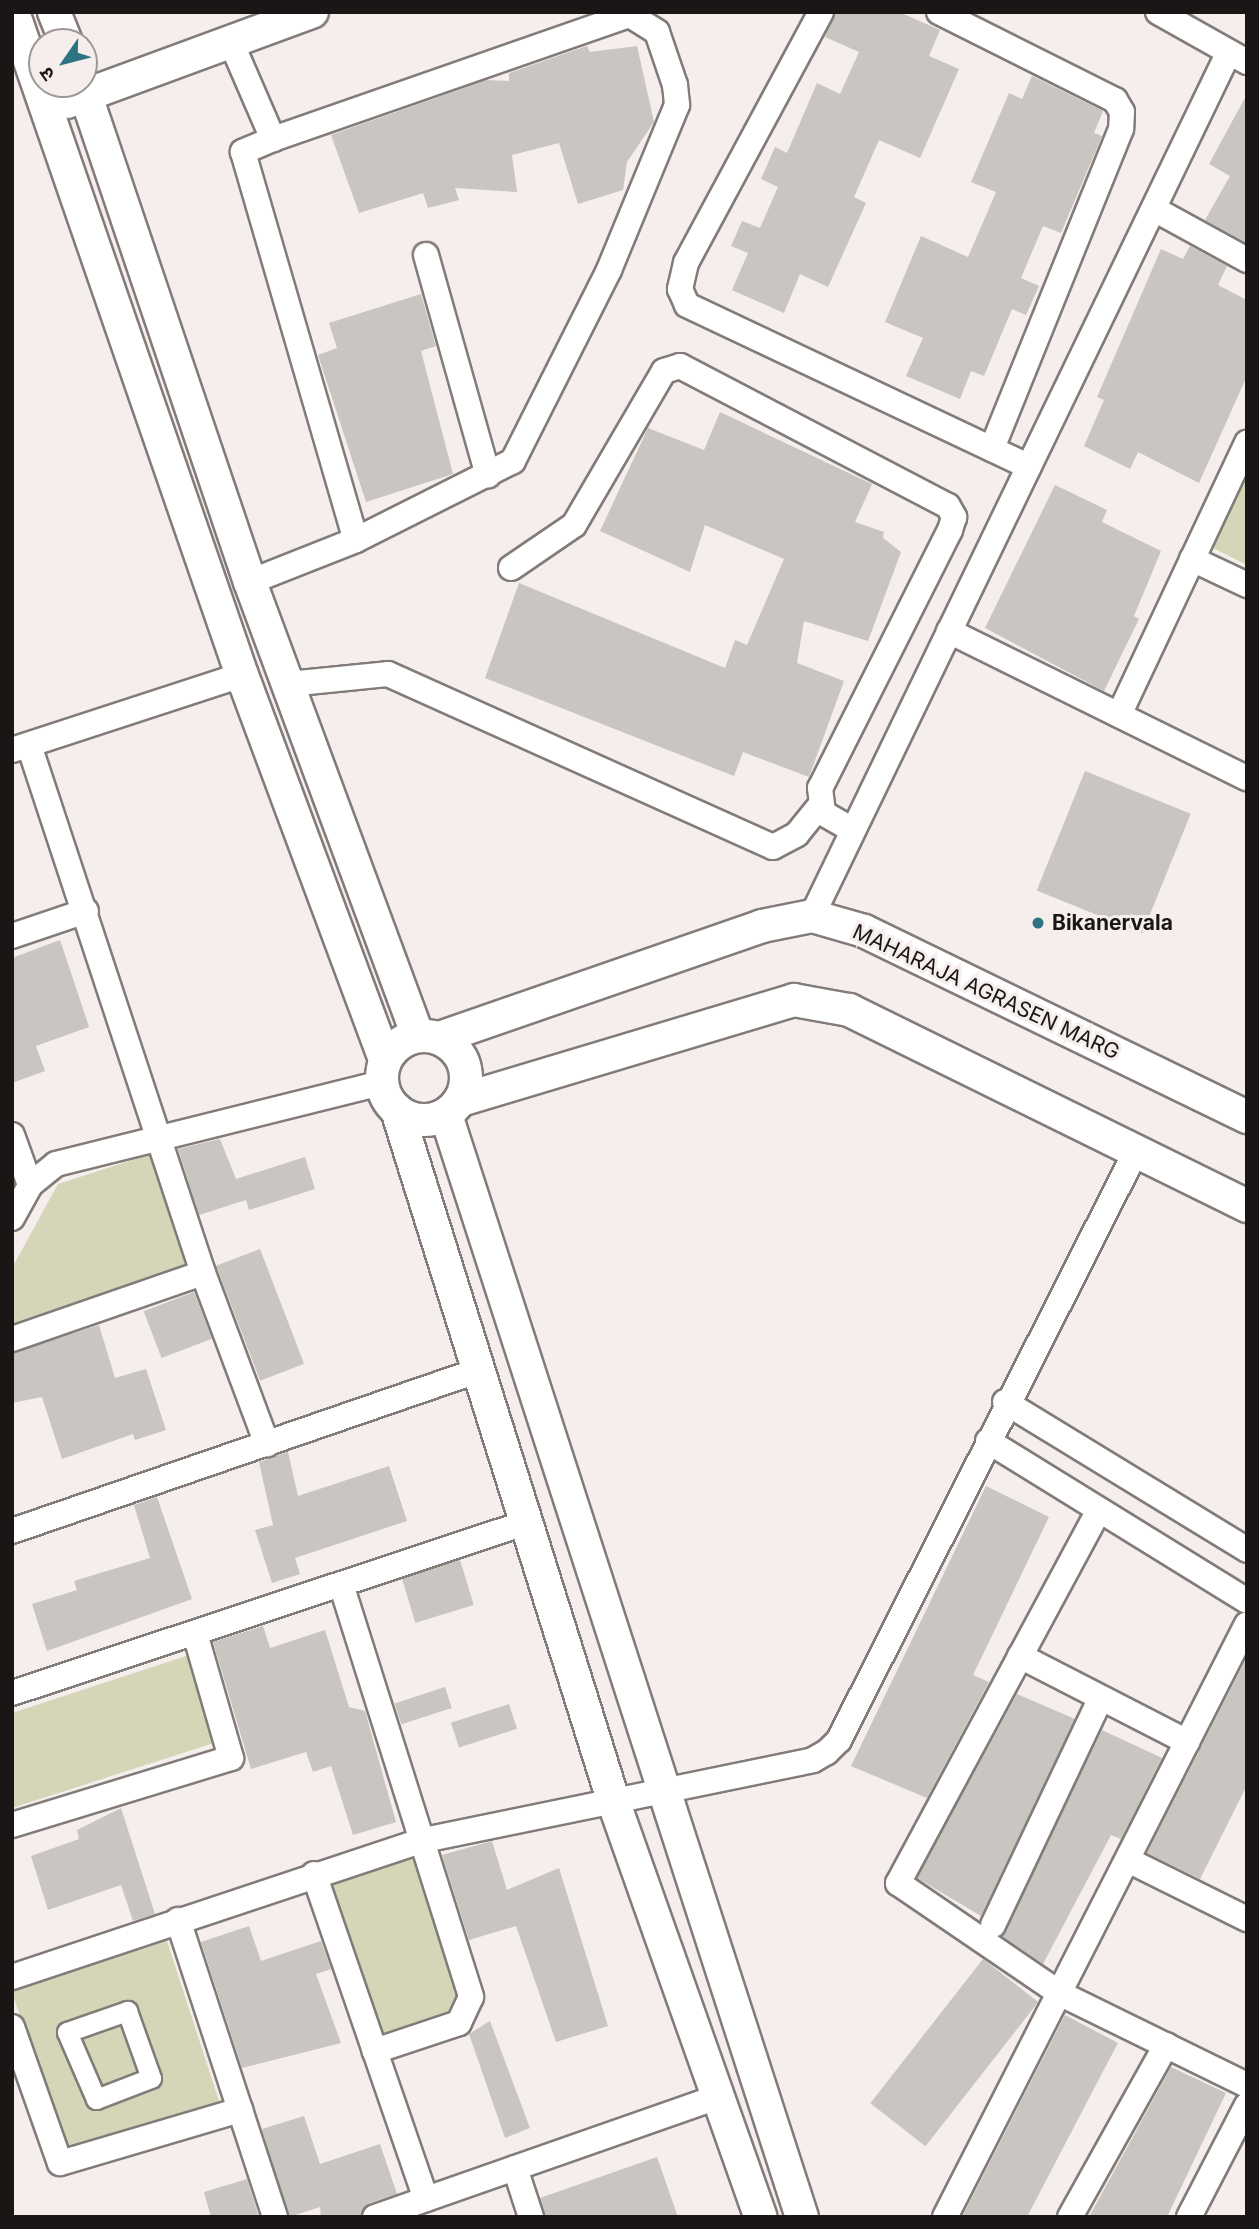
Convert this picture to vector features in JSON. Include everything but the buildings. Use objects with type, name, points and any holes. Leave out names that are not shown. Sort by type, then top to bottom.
[{"type":"street","points":[[13,12],[49,108],[242,675],[397,1110],[614,1803],[697,2027],[761,2217]]},
{"type":"street","points":[[98,85],[312,12]]},
{"type":"street","points":[[821,12],[685,263],[680,289],[687,305],[1029,467]]},
{"type":"street","points":[[939,12],[1115,100],[1122,112],[1121,129],[992,449]]},
{"type":"street","points":[[812,916],[1154,209],[1238,57],[1158,12]]},
{"type":"street","points":[[250,582],[356,540],[488,475],[515,458],[609,270],[677,105],[657,32],[631,15],[273,139],[243,152],[356,540]]},
{"type":"street","points":[[231,42],[273,139]]},
{"type":"street","points":[[49,108],[68,98]]},
{"type":"street","points":[[87,98],[250,582],[288,684],[429,1036],[462,1059],[454,1108],[660,1790],[802,2217]]},
{"type":"street","points":[[1154,209],[1247,260]]},
{"type":"street","points":[[426,255],[488,475]]},
{"type":"street","points":[[288,684],[388,674],[773,847],[797,834],[820,806],[820,788],[950,530],[954,517],[947,506],[680,366],[664,371],[574,525],[510,568]]},
{"type":"street","points":[[1119,715],[1247,443]]},
{"type":"street","points":[[1192,559],[1247,585]]},
{"type":"street","points":[[949,631],[1247,778]]},
{"type":"street","points":[[242,675],[21,748],[86,911],[203,1273],[267,1444]]},
{"type":"street","points":[[820,806],[853,830]]},
{"type":"street","points":[[12,936],[86,911]]},
{"type":"street","name":"MAHARAJA AGRASEN MARG","points":[[429,1036],[762,926],[812,916],[864,931],[1247,1116]]},
{"type":"street","points":[[397,1110],[424,1121],[454,1108],[794,1000],[849,1010],[1137,1149],[1247,1206]]},
{"type":"street","points":[[12,1218],[30,1185],[56,1164],[383,1071],[429,1036]]},
{"type":"street","points":[[12,1135],[30,1185]]},
{"type":"street","points":[[12,1977],[314,1874],[424,1840],[813,1760],[839,1740],[1005,1402],[1137,1149]]},
{"type":"street","points":[[12,1339],[203,1273]]},
{"type":"street","points":[[12,1531],[477,1371]]},
{"type":"street","points":[[1005,1402],[1247,1550]]},
{"type":"street","points":[[988,1441],[1247,1601]]},
{"type":"street","points":[[1099,1510],[898,1883],[1059,1993],[1247,2085]]},
{"type":"street","points":[[12,1693],[528,1522]]},
{"type":"street","points":[[341,1584],[424,1840],[471,1997],[469,2012],[459,2022],[375,2051]]},
{"type":"street","points":[[945,2217],[1247,1624]]},
{"type":"street","points":[[12,1825],[231,1758],[195,1633]]},
{"type":"street","points":[[1020,1656],[1187,1742]]},
{"type":"street","points":[[993,1925],[1101,1698]]},
{"type":"street","points":[[1128,1860],[1247,1919]]},
{"type":"street","points":[[314,1874],[426,2199]]},
{"type":"street","points":[[178,1920],[275,2217]]},
{"type":"street","points":[[127,2011],[151,2078],[96,2099],[67,2032],[127,2011]]},
{"type":"street","points":[[697,2027],[733,2013]]},
{"type":"street","points":[[12,2027],[60,2163],[240,2110]]},
{"type":"street","points":[[1070,2217],[1166,2045]]},
{"type":"street","points":[[375,2217],[720,2096]]},
{"type":"street","points":[[1189,2217],[1238,2142],[1247,2105]]},
{"type":"street","points":[[515,2168],[531,2217]]},
{"type":"green space","points":[[1247,471],[1247,565],[1209,546]]},
{"type":"green space","points":[[151,1154],[191,1264],[12,1325],[12,1268],[58,1184]]},
{"type":"green space","points":[[192,1654],[220,1741],[12,1808],[12,1713]]},
{"type":"green space","points":[[421,1852],[471,2006],[381,2035],[331,1881]]},
{"type":"green space","points":[[167,1941],[220,2103],[65,2153],[12,1991]]},
{"type":"place","name":"Bikanervala","points":[[1038,923]]}]
